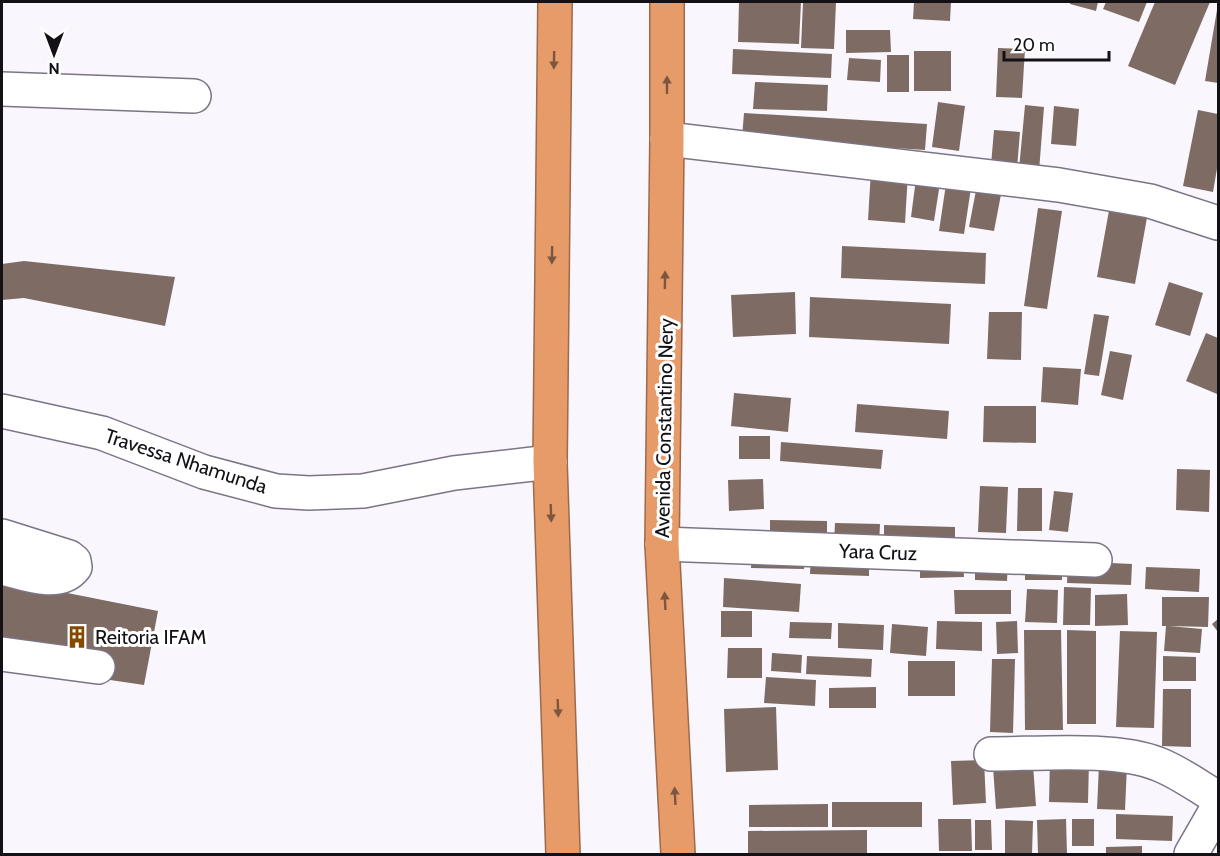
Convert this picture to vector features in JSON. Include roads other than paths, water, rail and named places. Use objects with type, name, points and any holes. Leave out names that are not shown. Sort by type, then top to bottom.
[{"type":"highway","points":[[555,2],[550,462],[562,855]]},
{"type":"highway","name":"Avenida Constantino Nery","points":[[667,2],[662,544],[678,855]]},
{"type":"street","points":[[2,88],[194,96]]},
{"type":"street","points":[[667,139],[1059,185],[1150,201],[1218,223]]},
{"type":"street","name":"Travessa Nhamunda","points":[[2,411],[102,433],[204,472],[276,491],[309,493],[363,491],[454,473],[550,462]]},
{"type":"street","points":[[2,536],[69,557],[74,561],[75,567],[64,576],[55,578],[2,568]]},
{"type":"street","name":"Yara Cruz","points":[[662,544],[1095,560]]},
{"type":"street","points":[[2,654],[99,667]]},
{"type":"street","points":[[991,754],[1095,754],[1132,757],[1157,764],[1218,798]]},
{"type":"street","points":[[1191,855],[1218,807]]},
{"type":"place","name":"Reitoria IFAM","points":[[77,637]]}]
